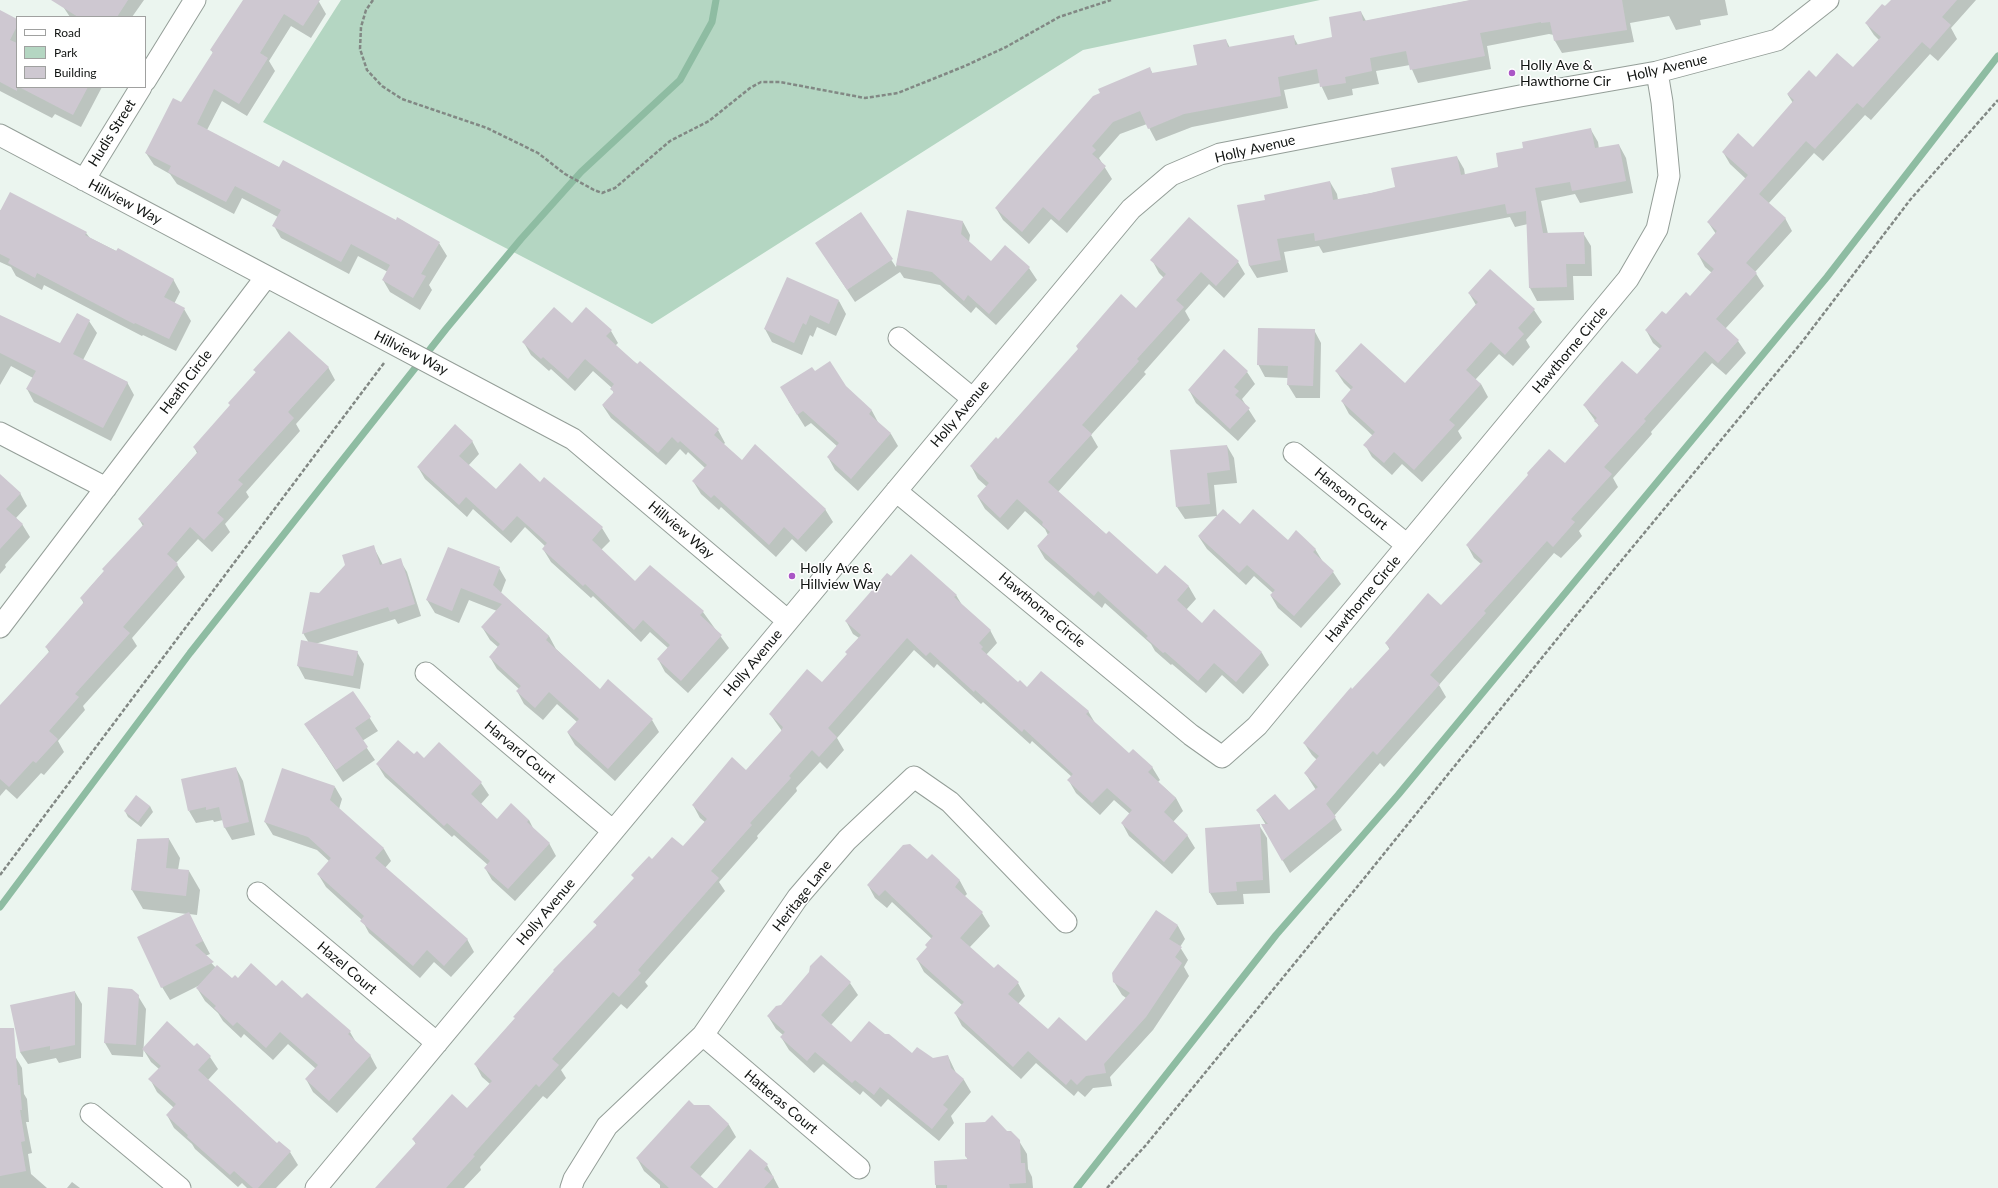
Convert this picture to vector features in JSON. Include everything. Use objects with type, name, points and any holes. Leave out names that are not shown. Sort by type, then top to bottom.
[{"type":"street","points":[[146,79],[195,0]]},
{"type":"street","name":"Holly Avenue","points":[[316,1188],[1131,209],[1170,175],[1220,154],[1520,96],[1657,72],[1776,40],[1828,0]]},
{"type":"street","name":"Hawthorne Circle","points":[[896,491],[1191,735],[1222,757],[1257,726],[1628,279],[1657,229],[1669,176],[1662,102],[1657,72]]},
{"type":"street","name":"Hudis Street","points":[[84,180],[140,88]]},
{"type":"street","name":"Hillview Way","points":[[0,135],[573,439],[788,621]]},
{"type":"street","name":"Heath Circle","points":[[0,627],[266,276]]},
{"type":"street","points":[[899,338],[973,399]]},
{"type":"street","points":[[0,433],[106,488]]},
{"type":"street","name":"Hansom Court","points":[[1294,453],[1407,545]]},
{"type":"street","name":"Harvard Court","points":[[426,673],[614,831]]},
{"type":"street","name":"Heritage Lane","points":[[571,1188],[574,1179],[607,1126],[703,1035],[798,897],[847,840],[914,777],[950,802],[1066,922]]},
{"type":"street","name":"Hazel Court","points":[[258,893],[437,1043]]},
{"type":"street","name":"Hatteras Court","points":[[703,1035],[859,1168]]},
{"type":"street","points":[[91,1114],[180,1188]]},
{"type":"path","points":[[373,0],[366,10],[361,27],[360,50],[367,70],[382,86],[402,99],[487,128],[538,153],[564,174],[602,193],[615,188],[670,141],[709,122],[750,88],[761,82],[780,82],[842,95],[865,98],[898,93],[965,66],[1006,46],[1059,17],[1111,0]]},
{"type":"path","points":[[1107,1188],[1146,1145],[1574,618],[1802,342],[1910,200],[1998,100]]},
{"type":"path","points":[[0,875],[385,362],[401,348]]},
{"type":"green space","points":[[341,0],[1320,0],[1083,50],[652,324],[263,122]]},
{"type":"building","points":[[51,0],[128,0],[118,16],[76,16]]},
{"type":"building","points":[[243,0],[320,0],[303,26],[284,14],[260,53],[268,58],[239,104],[214,89],[197,124],[279,167],[283,160],[396,220],[397,217],[440,242],[421,274],[426,276],[413,298],[382,280],[390,265],[351,244],[341,262],[272,226],[281,210],[235,186],[226,202],[168,172],[171,166],[145,153],[173,98],[181,102],[213,52],[210,50]]},
{"type":"building","points":[[1470,0],[1622,0],[1627,30],[1554,41],[1550,22],[1541,22],[1480,33],[1485,56],[1410,70],[1406,51],[1370,58],[1372,71],[1345,77],[1346,83],[1320,87],[1317,69],[1278,77],[1281,96],[1184,114],[1148,129],[1140,111],[1113,122],[1092,146],[1096,150],[1092,154],[1106,166],[1059,221],[1043,207],[1022,232],[995,208],[1093,96],[1100,93],[1098,89],[1150,67],[1152,73],[1197,65],[1193,45],[1226,39],[1228,47],[1294,35],[1295,45],[1332,37],[1329,17],[1361,11],[1363,21]]},
{"type":"building","points":[[1891,0],[1957,0],[1942,17],[1951,25],[1930,49],[1922,42],[1863,108],[1857,103],[1815,149],[1806,141],[1759,194],[1786,218],[1746,263],[1757,273],[1716,319],[1739,340],[1718,363],[1705,351],[1644,419],[1646,421],[1604,467],[1612,474],[1571,519],[1575,522],[1553,547],[1547,541],[1484,611],[1486,613],[1430,675],[1440,684],[1377,755],[1373,751],[1326,804],[1336,817],[1282,861],[1261,824],[1268,824],[1256,810],[1275,794],[1289,810],[1318,787],[1304,773],[1319,756],[1303,743],[1351,687],[1352,689],[1390,648],[1385,643],[1428,593],[1441,605],[1483,561],[1466,545],[1549,449],[1565,463],[1599,425],[1594,421],[1597,418],[1583,405],[1603,382],[1622,361],[1637,374],[1662,346],[1645,330],[1662,311],[1666,314],[1686,292],[1690,296],[1714,269],[1697,254],[1717,231],[1707,222],[1748,175],[1722,152],[1738,133],[1753,147],[1794,100],[1787,94],[1809,70],[1816,77],[1837,53],[1853,67],[1881,37],[1865,23],[1882,4],[1885,6]]},
{"type":"building","points":[[0,10],[16,18],[16,28],[10,40],[16,43],[17,91],[0,82]]},
{"type":"building","points":[[21,88],[87,88],[73,115]]},
{"type":"building","points":[[1591,128],[1595,148],[1619,144],[1626,181],[1572,191],[1570,182],[1535,188],[1543,233],[1584,232],[1585,264],[1566,264],[1567,287],[1529,288],[1526,211],[1507,214],[1505,204],[1315,241],[1314,233],[1277,239],[1281,260],[1249,266],[1237,205],[1265,200],[1264,195],[1330,181],[1333,200],[1371,193],[1395,187],[1391,168],[1457,156],[1461,175],[1498,167],[1496,153],[1523,148],[1522,142]]},
{"type":"building","points":[[10,192],[87,232],[85,235],[116,251],[118,248],[174,279],[164,297],[185,308],[169,339],[135,323],[134,324],[37,273],[35,278],[8,263],[10,259],[0,254],[0,211]]},
{"type":"building","points":[[907,210],[963,221],[961,234],[991,261],[1005,245],[1030,267],[989,314],[968,295],[964,301],[932,272],[896,265]]},
{"type":"building","points":[[861,212],[893,259],[847,290],[815,243]]},
{"type":"building","points":[[1189,217],[1239,261],[1216,286],[1201,272],[1176,300],[1184,307],[1137,359],[1139,361],[1082,425],[1092,434],[1048,482],[1106,534],[1109,531],[1157,574],[1165,565],[1189,586],[1177,600],[1202,623],[1214,609],[1262,652],[1236,682],[1214,663],[1198,681],[1165,652],[1163,653],[1146,638],[1148,636],[1098,591],[1094,596],[1037,546],[1050,532],[1042,525],[1043,522],[1017,499],[1000,518],[977,496],[989,483],[970,466],[996,437],[998,439],[1078,349],[1076,346],[1121,294],[1136,308],[1166,274],[1150,260]]},
{"type":"building","points":[[1490,269],[1535,309],[1518,328],[1524,334],[1505,355],[1491,342],[1466,370],[1481,384],[1449,420],[1455,425],[1414,470],[1394,452],[1384,463],[1363,445],[1375,432],[1341,401],[1353,387],[1335,371],[1361,343],[1405,383],[1478,302],[1468,293]]},
{"type":"building","points":[[787,277],[839,300],[829,324],[810,315],[806,325],[803,323],[794,343],[764,329]]},
{"type":"building","points":[[554,307],[572,323],[586,307],[612,330],[606,336],[637,364],[640,361],[719,429],[714,435],[742,460],[755,444],[826,509],[798,540],[784,527],[769,545],[714,495],[711,498],[692,481],[707,465],[680,441],[678,443],[672,437],[658,453],[602,405],[614,392],[610,389],[614,384],[585,359],[568,379],[543,357],[541,359],[522,342]]},
{"type":"building","points":[[77,313],[90,320],[73,354],[128,382],[103,428],[26,389],[36,371],[0,353],[0,315],[60,343]]},
{"type":"building","points":[[1258,328],[1315,329],[1313,386],[1287,385],[1288,366],[1257,365]]},
{"type":"building","points":[[289,331],[329,367],[288,412],[294,418],[238,480],[243,484],[217,513],[224,519],[204,540],[190,527],[167,554],[178,564],[123,627],[130,633],[75,694],[79,697],[49,731],[58,739],[36,763],[33,761],[9,787],[0,779],[0,705],[50,651],[45,647],[84,602],[80,598],[104,571],[102,569],[144,524],[138,519],[198,452],[193,447],[230,405],[228,403],[256,372],[253,370]]},
{"type":"building","points":[[1224,349],[1248,371],[1234,387],[1239,391],[1235,395],[1250,408],[1230,429],[1188,390]]},
{"type":"building","points":[[830,361],[846,386],[872,410],[869,414],[891,433],[851,479],[827,457],[839,443],[803,411],[797,415],[780,387],[812,367],[815,371]]},
{"type":"building","points":[[455,424],[473,441],[459,456],[496,489],[520,463],[540,482],[544,477],[603,527],[592,540],[635,581],[650,565],[704,611],[700,615],[722,635],[681,681],[657,659],[670,645],[643,620],[634,630],[585,584],[583,586],[542,549],[547,543],[517,516],[503,531],[466,497],[459,505],[417,467]]},
{"type":"building","points":[[1227,445],[1230,470],[1207,473],[1210,504],[1176,507],[1170,450]]},
{"type":"building","points":[[0,474],[21,493],[6,509],[23,524],[0,549]]},
{"type":"building","points":[[1223,509],[1240,524],[1253,509],[1288,540],[1296,530],[1316,549],[1313,552],[1334,571],[1294,616],[1270,595],[1275,590],[1247,565],[1239,573],[1198,536]]},
{"type":"building","points":[[374,545],[380,565],[401,558],[415,604],[390,612],[388,607],[302,634],[310,592],[319,593],[345,565],[342,555]]},
{"type":"building","points":[[448,547],[500,567],[493,585],[549,636],[546,640],[600,689],[608,679],[653,719],[608,769],[567,732],[579,719],[549,692],[535,708],[516,691],[521,686],[489,657],[500,644],[481,627],[502,604],[461,588],[452,611],[426,600]]},
{"type":"building","points":[[911,554],[957,595],[954,597],[991,630],[979,643],[983,647],[981,649],[1018,682],[1020,680],[1027,687],[1041,671],[1089,711],[1086,714],[1129,753],[1133,749],[1153,767],[1148,772],[1176,798],[1164,812],[1188,835],[1164,862],[1121,823],[1132,810],[1107,788],[1092,803],[1067,780],[1073,774],[1024,729],[1022,732],[975,690],[974,692],[930,652],[926,656],[907,638],[828,728],[837,737],[819,757],[812,750],[789,776],[791,778],[750,823],[752,825],[711,871],[719,878],[638,970],[641,973],[619,997],[613,992],[552,1059],[559,1065],[539,1087],[536,1084],[446,1188],[375,1188],[416,1143],[412,1139],[452,1094],[467,1108],[492,1081],[474,1064],[515,1018],[513,1017],[554,971],[553,970],[597,925],[593,922],[634,878],[631,875],[649,856],[652,859],[672,837],[683,846],[707,819],[692,805],[732,757],[746,770],[781,731],[783,727],[769,714],[807,669],[822,682],[847,654],[845,652],[861,635],[845,621],[887,573],[891,576]]},
{"type":"building","points":[[301,640],[358,651],[353,676],[297,666]]},
{"type":"building","points":[[353,691],[371,717],[355,728],[368,747],[336,770],[304,724]]},
{"type":"building","points":[[398,740],[414,754],[417,751],[424,758],[439,742],[482,782],[471,794],[497,819],[511,803],[529,820],[527,822],[550,843],[508,889],[484,868],[490,861],[447,823],[444,826],[376,764]]},
{"type":"building","points":[[236,767],[249,822],[224,828],[219,807],[206,810],[206,807],[188,811],[181,779]]},
{"type":"building","points":[[282,768],[335,786],[330,800],[384,848],[375,858],[468,939],[444,966],[427,950],[413,966],[360,921],[364,916],[317,874],[331,858],[308,837],[264,822]]},
{"type":"building","points":[[136,795],[150,806],[138,822],[124,811]]},
{"type":"building","points":[[1260,824],[1263,880],[1236,882],[1237,891],[1209,893],[1205,828]]},
{"type":"building","points":[[169,838],[166,868],[189,870],[186,896],[131,890],[137,839]]},
{"type":"building","points":[[910,844],[927,859],[932,854],[960,880],[955,887],[983,912],[960,938],[994,968],[998,964],[1019,982],[1008,994],[1048,1029],[1059,1017],[1086,1041],[1130,993],[1113,982],[1112,973],[1156,910],[1178,925],[1169,939],[1182,947],[1175,957],[1182,963],[1146,1017],[1104,1064],[1106,1073],[1086,1076],[1077,1085],[1071,1079],[1066,1085],[1028,1051],[1013,1067],[954,1013],[964,1002],[916,959],[927,947],[925,945],[933,936],[885,890],[879,896],[867,885],[903,845]]},
{"type":"building","points":[[189,912],[203,941],[195,945],[214,962],[161,988],[137,937]]},
{"type":"building","points":[[821,955],[851,982],[821,1015],[851,1042],[869,1021],[885,1034],[889,1034],[912,1053],[917,1047],[933,1058],[948,1055],[951,1068],[964,1079],[943,1105],[948,1109],[932,1129],[880,1087],[874,1095],[855,1080],[852,1083],[815,1052],[807,1061],[780,1037],[785,1032],[767,1016],[776,1006],[781,1005],[809,972],[810,966]]},
{"type":"building","points":[[251,963],[276,986],[282,980],[302,998],[307,993],[351,1031],[348,1034],[371,1055],[329,1101],[305,1079],[318,1065],[280,1032],[266,1048],[237,1022],[233,1026],[214,1008],[216,1006],[196,988],[217,965],[232,978],[235,975],[238,978]]},
{"type":"building","points":[[108,987],[132,989],[139,995],[136,1045],[104,1043]]},
{"type":"building","points":[[75,991],[75,1045],[50,1050],[50,1046],[20,1052],[10,1005]]},
{"type":"building","points":[[167,1021],[194,1046],[197,1043],[211,1056],[198,1070],[277,1143],[279,1141],[291,1151],[258,1188],[253,1188],[234,1171],[230,1175],[187,1137],[188,1135],[166,1115],[176,1104],[148,1079],[161,1066],[142,1049]]},
{"type":"building","points":[[0,1028],[14,1028],[18,1085],[20,1085],[22,1110],[20,1110],[25,1141],[21,1142],[26,1171],[0,1176]]},
{"type":"building","points":[[689,1100],[694,1105],[709,1105],[729,1124],[690,1167],[714,1188],[669,1188],[636,1158]]},
{"type":"building","points":[[992,1115],[1007,1131],[1011,1131],[1020,1140],[1021,1163],[1025,1163],[1026,1183],[1009,1184],[1010,1188],[947,1188],[947,1185],[935,1185],[934,1161],[968,1159],[965,1156],[965,1123],[985,1122]]},
{"type":"building","points":[[750,1149],[768,1164],[764,1169],[774,1177],[764,1188],[717,1188]]},
{"type":"waterway","points":[[0,907],[190,653],[446,329],[521,239],[581,172],[680,80],[712,22],[716,0]]},
{"type":"waterway","points":[[1077,1188],[1276,935],[1398,795],[1827,277],[1998,56]]},
{"type":"place","name":"Holly Ave & Hawthorne Cir","points":[[1512,73]]},
{"type":"place","name":"Holly Ave & Hillview Way","points":[[792,576]]}]
